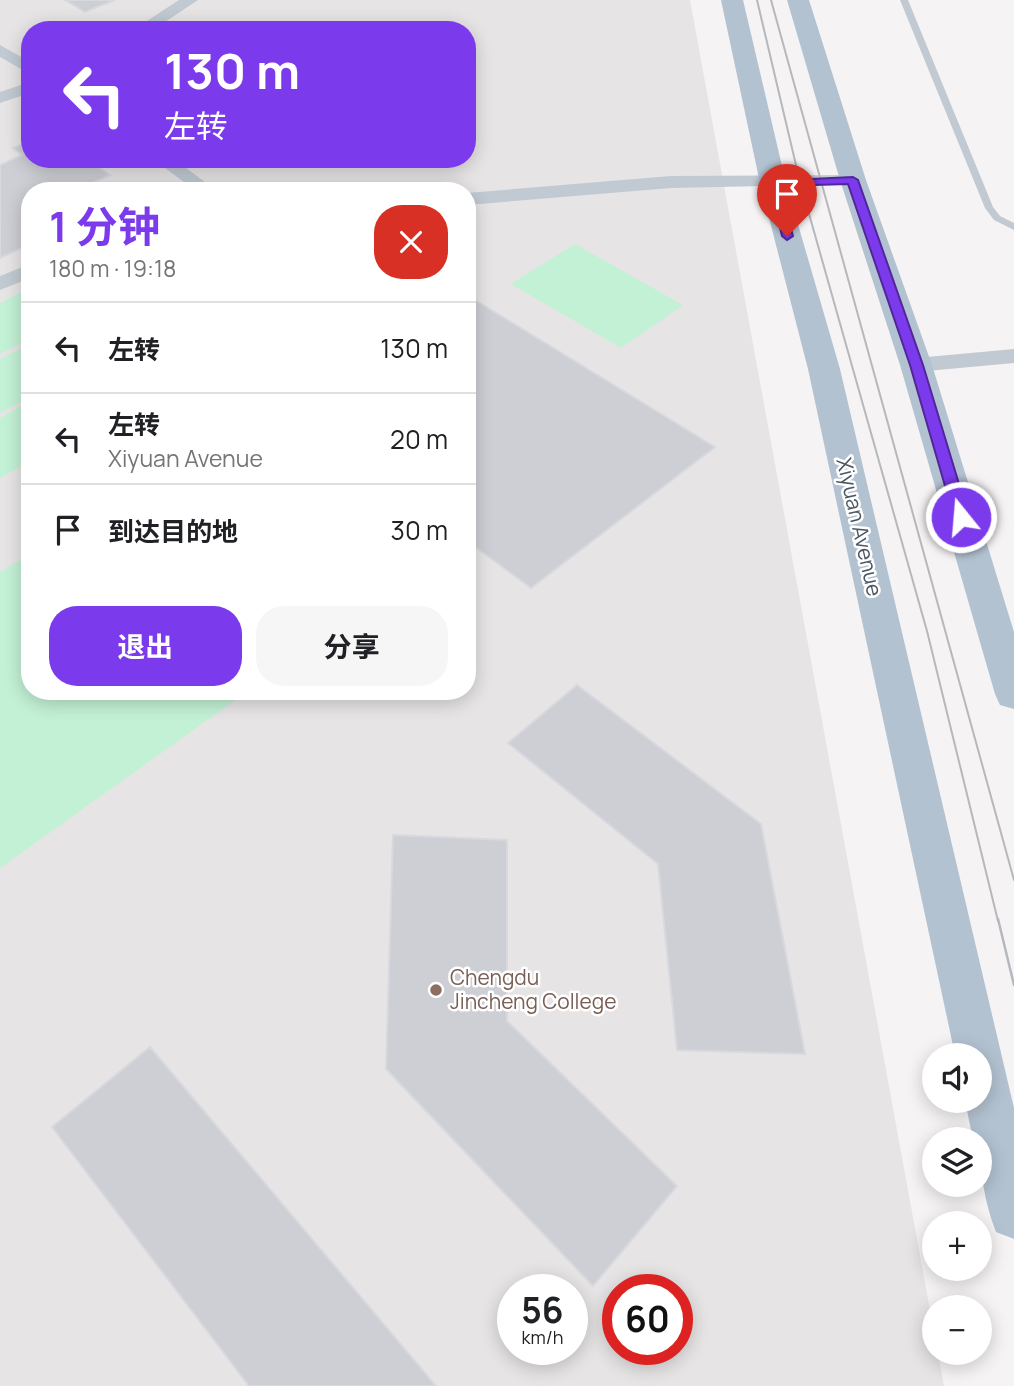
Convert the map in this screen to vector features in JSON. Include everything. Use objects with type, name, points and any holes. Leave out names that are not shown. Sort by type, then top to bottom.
[{"type":"main road","name":"Xiyuan Avenue","points":[[732,0],[773,183],[824,369],[975,1043]]},
{"type":"main road","points":[[798,0],[853,180],[916,365],[1014,694]]},
{"type":"main road","points":[[991,1113],[1014,1214]]},
{"type":"street","points":[[156,21],[190,0]]},
{"type":"street","points":[[0,50],[21,63]]},
{"type":"street","points":[[0,98],[21,90]]},
{"type":"street","points":[[175,168],[195,182]]},
{"type":"street","points":[[476,198],[671,182],[773,183],[853,180]]},
{"type":"street","points":[[0,284],[21,274]]},
{"type":"street","points":[[916,365],[1014,356]]},
{"type":"lane","points":[[904,0],[989,208],[997,218],[1014,227]]},
{"type":"shaded area","name":"Chengdu Jincheng College","points":[[0,0],[690,0],[922,1266],[922,1281],[925,1281],[927,1295],[922,1295],[922,1365],[940,1365],[944,1386],[0,1386]]},
{"type":"green space","points":[[575,244],[683,305],[621,348],[511,284]]},
{"type":"green space","points":[[21,292],[21,344],[0,354],[0,303]]},
{"type":"green space","points":[[21,348],[21,402],[0,413],[0,359]]},
{"type":"green space","points":[[21,406],[21,466],[0,478],[0,418]]},
{"type":"green space","points":[[21,559],[21,700],[235,700],[0,868],[0,572]]},
{"type":"building","points":[[65,0],[115,0],[85,12]]},
{"type":"building","points":[[21,145],[21,154],[13,148]]},
{"type":"building","points":[[21,155],[21,168],[100,168],[110,175],[95,182],[21,182],[21,248],[0,258],[0,165]]},
{"type":"building","points":[[476,301],[715,447],[531,588],[476,548]]},
{"type":"building","points":[[577,685],[761,824],[805,1054],[677,1050],[658,864],[508,743]]},
{"type":"building","points":[[393,835],[507,840],[507,1021],[677,1186],[593,1286],[588,1281],[588,1274],[582,1274],[386,1069]]},
{"type":"building","points":[[150,1047],[436,1386],[249,1386],[52,1127]]},
{"type":"tram line","points":[[757,0],[800,182],[927,631],[998,921]]},
{"type":"tram line","points":[[771,0],[1014,880]]},
{"type":"tram line","points":[[998,919],[1014,985]]},
{"type":"place","name":"Chengdu Jincheng College","points":[[436,990]]},
{"type":"route","points":[[787,236],[773,183],[853,180],[916,365],[961,517]]}]
